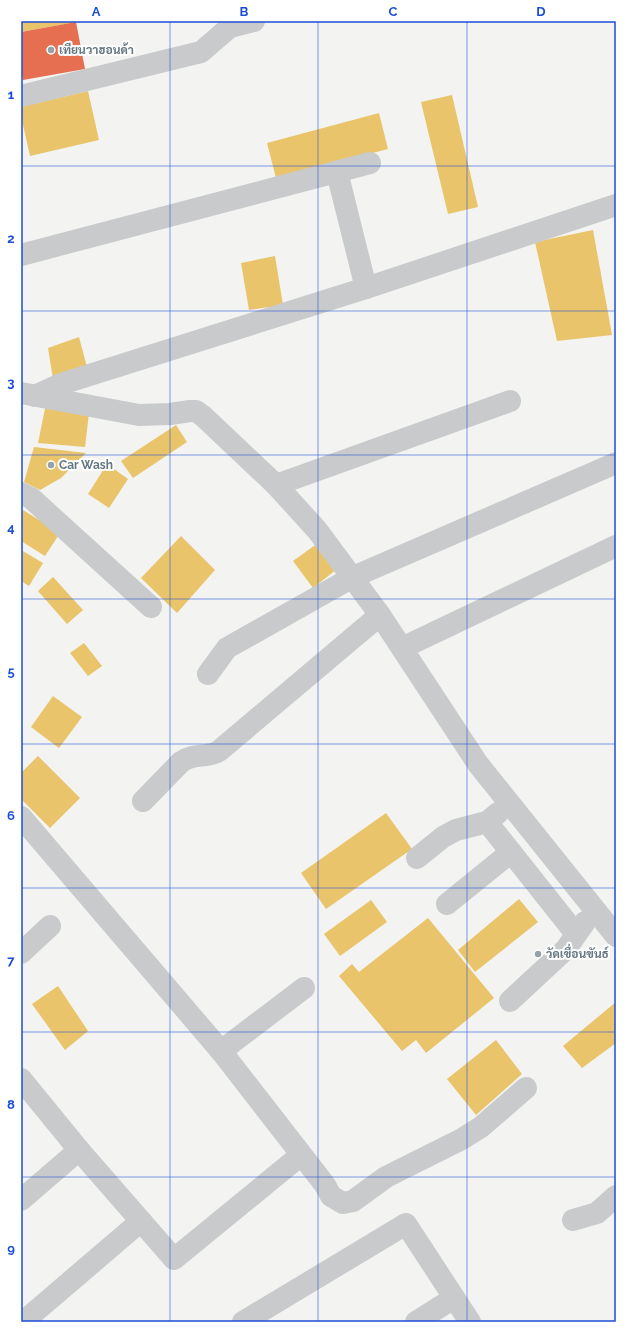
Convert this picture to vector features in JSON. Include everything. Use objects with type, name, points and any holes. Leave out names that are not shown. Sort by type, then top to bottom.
[{"type":"street","points":[[21,96],[201,52],[229,24],[254,21]]},
{"type":"street","points":[[21,256],[370,163]]},
{"type":"street","points":[[337,172],[366,288]]},
{"type":"street","points":[[28,394],[366,288],[616,205]]},
{"type":"street","points":[[28,394],[140,415],[196,411],[203,416],[276,485],[317,530],[380,615],[478,764],[616,936]]},
{"type":"street","points":[[276,485],[510,401]]},
{"type":"street","points":[[208,674],[227,648],[353,577],[616,463]]},
{"type":"street","points":[[21,493],[31,498],[151,607]]},
{"type":"street","points":[[402,648],[616,546]]},
{"type":"street","points":[[143,801],[181,762],[187,758],[195,755],[213,755],[219,751],[380,615]]},
{"type":"street","points":[[417,858],[443,837],[456,830],[487,822],[509,803]]},
{"type":"street","points":[[21,817],[221,1051],[325,1184],[331,1196],[343,1203],[353,1201],[386,1177],[462,1139],[481,1127],[526,1088]]},
{"type":"street","points":[[487,822],[576,934]]},
{"type":"street","points":[[447,904],[511,852]]},
{"type":"street","points":[[510,1001],[566,949],[587,919],[596,912]]},
{"type":"street","points":[[21,953],[50,926]]},
{"type":"street","points":[[221,1051],[304,988]]},
{"type":"street","points":[[21,1079],[79,1150],[174,1259],[302,1155]]},
{"type":"street","points":[[21,1200],[79,1150]]},
{"type":"street","points":[[573,1220],[597,1214],[616,1196]]},
{"type":"street","points":[[23,1322],[141,1221]]},
{"type":"street","points":[[243,1322],[406,1224],[470,1322]]},
{"type":"street","points":[[416,1322],[454,1298]]},
{"type":"building: ที่อยู่อาศัย","points":[[21,21],[77,21],[77,22],[21,32]]},
{"type":"building: ที่อยู่อาศัย","points":[[88,91],[99,140],[30,156],[21,116],[21,107]]},
{"type":"building: ที่อยู่อาศัย","points":[[452,95],[478,207],[448,214],[421,102]]},
{"type":"building: ที่อยู่อาศัย","points":[[379,113],[388,149],[276,178],[267,143]]},
{"type":"building: ที่อยู่อาศัย","points":[[593,230],[612,335],[557,341],[535,242]]},
{"type":"building: ที่อยู่อาศัย","points":[[275,256],[283,305],[249,310],[241,263]]},
{"type":"building: ที่อยู่อาศัย","points":[[79,337],[88,371],[53,379],[48,348]]},
{"type":"building: ที่อยู่อาศัย","points":[[46,404],[89,413],[85,447],[38,443]]},
{"type":"building: ที่อยู่อาศัย","points":[[176,425],[187,442],[133,478],[121,461]]},
{"type":"building: ที่อยู่อาศัย","name":"Car Wash","points":[[34,447],[86,453],[61,478],[40,490],[24,482]]},
{"type":"building: ที่อยู่อาศัย","points":[[107,464],[128,479],[109,508],[88,494]]},
{"type":"building: ที่อยู่อาศัย","points":[[23,510],[60,533],[45,556],[21,541],[21,514]]},
{"type":"building: ที่อยู่อาศัย","points":[[181,536],[215,570],[177,613],[141,578]]},
{"type":"building: ที่อยู่อาศัย","points":[[318,543],[337,569],[313,588],[293,561]]},
{"type":"building: ที่อยู่อาศัย","points":[[21,550],[43,563],[29,586],[21,581]]},
{"type":"building: ที่อยู่อาศัย","points":[[53,577],[83,610],[67,624],[38,591]]},
{"type":"building: ที่อยู่อาศัย","points":[[84,643],[102,666],[88,676],[70,653]]},
{"type":"building: ที่อยู่อาศัย","points":[[53,696],[82,717],[59,748],[31,727]]},
{"type":"building: ที่อยู่อาศัย","points":[[38,756],[80,798],[50,828],[21,799],[21,773]]},
{"type":"building: ที่อยู่อาศัย","points":[[386,813],[412,849],[326,909],[301,873]]},
{"type":"building: ที่อยู่อาศัย","points":[[519,899],[538,922],[475,972],[458,950]]},
{"type":"building: ที่อยู่อาศัย","points":[[371,900],[387,922],[340,956],[324,934]]},
{"type":"building: ที่อยู่อาศัย","points":[[428,918],[494,998],[426,1053],[416,1040],[402,1051],[339,976],[352,964],[359,972]]},
{"type":"building: ที่อยู่อาศัย","points":[[58,986],[88,1031],[65,1050],[32,1004]]},
{"type":"building: ที่อยู่อาศัย","points":[[616,1002],[616,1043],[582,1068],[563,1046]]},
{"type":"building: ที่อยู่อาศัย","points":[[496,1040],[522,1074],[476,1115],[447,1079]]},
{"type":"building: ร้านค้า","name":"เทียนวาฮอนด้า","points":[[76,22],[85,69],[23,80],[21,68],[21,32]]},
{"type":"place","name":"เทียนวาฮอนด้า","points":[[51,50]]},
{"type":"place","name":"Car Wash","points":[[51,465]]},
{"type":"place","name":"วัดเขื่อนขันธ์","points":[[538,954]]}]
